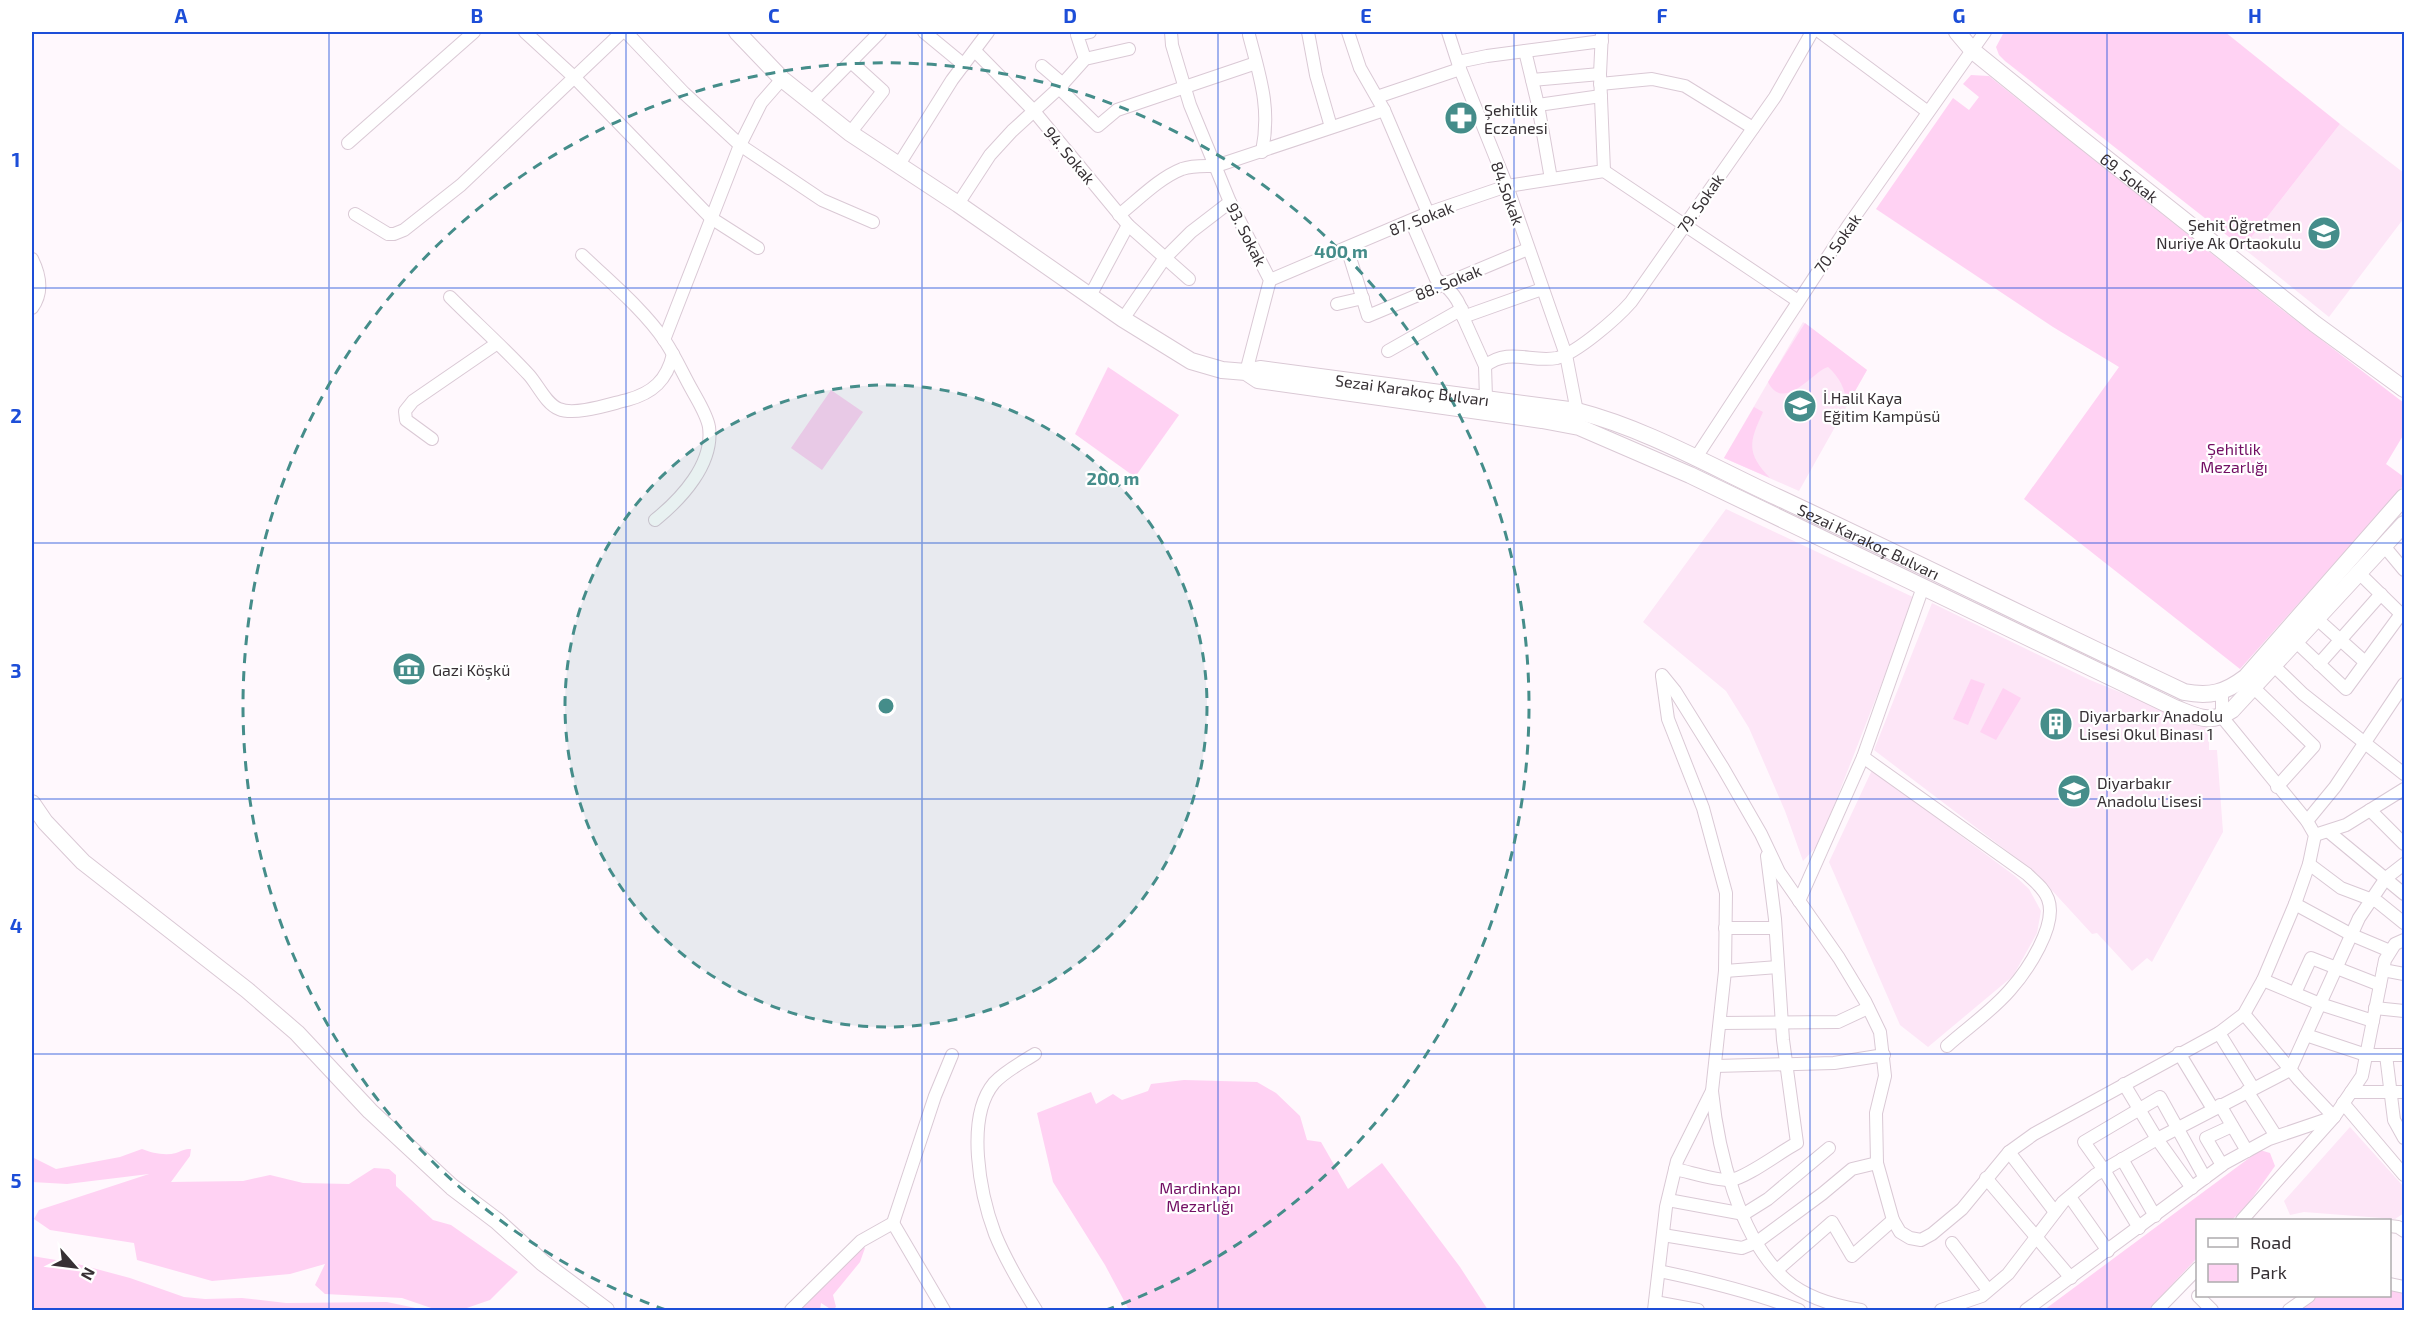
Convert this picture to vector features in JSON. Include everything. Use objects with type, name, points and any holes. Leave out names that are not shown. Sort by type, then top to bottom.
[{"type":"street","points":[[348,143],[474,32]]},
{"type":"street","points":[[525,32],[575,78],[711,218],[758,248]]},
{"type":"street","points":[[356,214],[388,234],[404,230],[461,185],[624,32],[684,93],[740,145],[822,200],[873,222]]},
{"type":"street","points":[[737,32],[782,79],[850,133],[958,204],[1123,319],[1191,361],[1222,370],[1246,372],[1258,380],[1542,420],[1578,419],[2175,708],[2204,719],[2222,717],[2232,710],[2404,524]]},
{"type":"street","points":[[811,102],[880,32]]},
{"type":"street","points":[[924,32],[964,65]]},
{"type":"street","points":[[898,166],[988,32]]},
{"type":"street","points":[[1085,59],[1077,35],[1090,32]]},
{"type":"street","name":"93. Sokak","points":[[1171,32],[1172,45],[1184,86],[1230,202],[1270,280],[1246,372]]},
{"type":"street","points":[[1308,32],[1316,75],[1331,127]]},
{"type":"street","points":[[1348,32],[1360,68],[1384,110],[1428,213]]},
{"type":"street","name":"84.Sokak","points":[[1448,32],[1507,186],[1566,355],[1578,419]]},
{"type":"street","name":"79. Sokak","points":[[1566,355],[1617,318],[1631,302],[1775,97],[1812,32]]},
{"type":"street","points":[[1820,32],[1928,112]]},
{"type":"street","name":"69. Sokak","points":[[1957,32],[1972,51],[2305,317],[2404,389]]},
{"type":"street","name":"70. Sokak","points":[[1695,459],[1798,300],[1985,32]]},
{"type":"street","points":[[1249,35],[1266,101],[1267,130],[1262,152]]},
{"type":"street","points":[[1377,97],[1459,65],[1602,36],[1600,84],[1604,171],[1798,300]]},
{"type":"street","points":[[958,204],[990,155],[1033,110],[1061,86],[1085,59],[1129,50]]},
{"type":"street","name":"94. Sokak","points":[[975,51],[1033,110],[1128,225],[1164,259],[1190,279]]},
{"type":"street","points":[[1525,51],[1538,105],[1551,180]]},
{"type":"street","points":[[850,133],[883,91],[851,62]]},
{"type":"street","points":[[1042,66],[1098,126],[1117,110],[1256,63]]},
{"type":"street","points":[[664,340],[740,145],[761,103],[782,79]]},
{"type":"street","points":[[1532,80],[1600,84],[1652,79],[1685,86],[1753,128]]},
{"type":"street","points":[[1538,105],[1600,84]]},
{"type":"street","points":[[1119,215],[1181,169],[1194,166],[1216,166],[1384,110]]},
{"type":"street","name":"87. Sokak","points":[[1270,280],[1428,213],[1507,186],[1604,171]]},
{"type":"street","points":[[1123,319],[1164,259],[1191,232],[1230,202]]},
{"type":"street","points":[[1410,221],[1436,279],[1444,284],[1463,313],[1485,366],[1486,398]]},
{"type":"street","points":[[1090,296],[1128,225]]},
{"type":"street","points":[[1337,304],[1363,298],[1347,248]]},
{"type":"street","name":"88. Sokak","points":[[1363,298],[1368,316],[1528,249]]},
{"type":"street","points":[[582,255],[643,315],[664,340],[700,404],[709,426],[708,443],[691,483],[673,505],[655,520]]},
{"type":"street","points":[[32,259],[38,272],[39,291],[32,308]]},
{"type":"street","points":[[1388,351],[1463,313],[1542,289]]},
{"type":"street","points":[[450,297],[529,375],[552,405],[560,410],[568,411],[634,398],[660,383],[669,371],[673,354]]},
{"type":"street","points":[[432,439],[415,429],[406,420],[405,411],[413,401],[496,344]]},
{"type":"street","points":[[1485,366],[1505,356],[1554,358],[1566,355]]},
{"type":"street","name":"Sezai Karakoç Bulvarı","points":[[1246,372],[1260,369],[1486,398],[1640,433],[1891,550],[2184,692],[2204,696],[2222,691],[2246,677],[2404,498]]},
{"type":"street","points":[[2384,546],[2404,570]]},
{"type":"street","points":[[2295,641],[2346,688],[2403,615],[2358,572]]},
{"type":"street","points":[[1799,901],[1863,757],[1923,587]]},
{"type":"street","points":[[2319,664],[2381,594]]},
{"type":"street","points":[[2316,618],[2365,662]]},
{"type":"street","points":[[2273,665],[2303,694],[2404,774]]},
{"type":"street","points":[[1861,1311],[1812,1296],[1786,1280],[1757,1242],[1730,1180],[1715,1120],[1712,1091],[1725,971],[1726,893],[1703,808],[1668,719],[1662,675],[1675,691],[1723,768],[1779,872],[1839,958],[1880,1032],[1885,1076],[1876,1113],[1877,1162],[1893,1220],[1900,1232],[1910,1238],[1921,1240],[1932,1234],[1962,1209],[2009,1152],[2034,1134],[2219,1033],[2244,1014],[2263,980],[2295,904],[2309,864],[2315,835],[2307,821],[2222,717],[2222,691]]},
{"type":"street","points":[[2307,821],[2335,787],[2404,684]]},
{"type":"street","points":[[2254,688],[2314,746],[2277,787]]},
{"type":"street","points":[[1863,757],[2027,874],[2041,886],[2048,900],[2050,917],[2041,942],[2027,966],[2009,991],[1947,1046]]},
{"type":"street","points":[[2315,835],[2346,825],[2403,792]]},
{"type":"street","points":[[32,803],[45,822],[83,862],[247,990],[297,1033],[370,1111],[452,1187],[497,1221],[543,1263],[606,1311]]},
{"type":"street","points":[[2370,810],[2404,844]]},
{"type":"street","points":[[2328,831],[2404,894]]},
{"type":"street","points":[[1675,1169],[1730,1180],[1750,1173],[1770,1158],[1797,1143],[1786,1063],[1766,846]]},
{"type":"street","points":[[2309,864],[2341,888],[2379,902],[2404,922]]},
{"type":"street","points":[[1941,1311],[1982,1296],[2008,1274],[2055,1212],[2104,1170],[2178,1127],[2290,1070],[2352,935],[2386,878],[2404,864]]},
{"type":"street","points":[[2295,904],[2352,935],[2390,951]]},
{"type":"street","points":[[1725,928],[1775,928]]},
{"type":"street","points":[[2244,1219],[2334,1117],[2362,1076],[2385,960],[2395,944],[2404,940]]},
{"type":"street","points":[[2295,993],[2311,958],[2380,986]]},
{"type":"street","points":[[1725,971],[1778,967]]},
{"type":"street","points":[[2383,970],[2404,974]]},
{"type":"street","points":[[2263,980],[2320,1004],[2373,1021]]},
{"type":"street","points":[[1720,1023],[1838,1022],[1868,1008]]},
{"type":"street","points":[[2375,1008],[2404,1011]]},
{"type":"street","points":[[2244,1014],[2290,1070],[2334,1117]]},
{"type":"street","points":[[2219,1033],[2276,1136]]},
{"type":"street","points":[[2306,1035],[2366,1055],[2404,1055]]},
{"type":"street","points":[[2179,1053],[2232,1126],[2247,1151]]},
{"type":"street","points":[[1035,1054],[994,1083],[986,1097],[976,1138],[984,1192],[995,1233],[1015,1277],[1036,1311]]},
{"type":"street","points":[[791,1311],[861,1241],[893,1223],[935,1096],[952,1055]]},
{"type":"street","points":[[1715,1065],[1834,1063],[1884,1055]]},
{"type":"street","points":[[2386,1055],[2394,1120],[2404,1138]]},
{"type":"street","points":[[2124,1084],[2157,1139],[2192,1188]]},
{"type":"street","points":[[1698,1311],[1654,1306],[1668,1200],[1675,1169],[1712,1091]]},
{"type":"street","points":[[2350,1092],[2404,1092]]},
{"type":"street","points":[[2139,1228],[2084,1142],[2160,1097],[2205,1178]]},
{"type":"street","points":[[2343,1103],[2404,1175]]},
{"type":"street","points":[[2026,1311],[2222,1165],[2276,1136],[2334,1117]]},
{"type":"street","points":[[2222,1165],[2206,1138],[2232,1126]]},
{"type":"street","points":[[1668,1200],[1744,1214],[1768,1198],[1829,1148]]},
{"type":"street","points":[[2009,1152],[2055,1212]]},
{"type":"street","points":[[2122,1159],[2155,1216]]},
{"type":"street","points":[[1663,1235],[1742,1248],[1757,1242],[1852,1169],[1877,1162]]},
{"type":"street","points":[[1986,1178],[2071,1278]]},
{"type":"street","points":[[2070,1197],[2108,1251]]},
{"type":"street","points":[[1777,1270],[1832,1222],[1852,1256],[1893,1220]]},
{"type":"street","points":[[893,1223],[944,1311]]},
{"type":"street","points":[[1952,1243],[1988,1290]]},
{"type":"street","points":[[2157,1311],[2196,1270]]},
{"type":"street","points":[[1659,1271],[1720,1283],[1780,1307],[1799,1311]]},
{"type":"street","points":[[2185,1281],[2196,1293]]},
{"type":"street","points":[[2200,1297],[2212,1311]]},
{"type":"street","points":[[2289,1311],[2307,1297]]},
{"type":"shaded area","name":"Şehit Öğretmen Nuriye Ak Ortaokulu","points":[[2340,124],[2404,173],[2404,218],[2329,317],[2243,248]]},
{"type":"shaded area","name":"İ.Halil Kaya Eğitim Kampüsü","points":[[1803,322],[1867,370],[1799,491],[1724,458]]},
{"type":"shaded area","points":[[1726,509],[1915,598],[1819,844],[1803,861],[1785,811],[1749,728],[1726,691],[1643,622]]},
{"type":"shaded area","name":"Diyarbakır Anadolu Lisesi","points":[[1932,603],[2090,680],[2209,728],[2209,750],[2217,750],[2223,832],[2152,962],[2147,958],[2132,971],[2097,933],[2092,934],[2036,873],[1874,750]]},
{"type":"shaded area","points":[[1872,770],[2015,876],[2029,889],[2041,911],[2037,933],[2013,976],[1928,1047],[1900,1025],[1829,862]]},
{"type":"shaded area","points":[[2350,1127],[2404,1187],[2404,1213],[2395,1219],[2304,1212],[2290,1215],[2284,1201]]},
{"type":"green space","points":[[2004,32],[2225,32],[2340,124],[2243,248],[2005,61],[1999,55],[1996,47]]},
{"type":"green space","name":"Şehitlik Mezarlığı","points":[[1971,75],[1989,76],[2285,312],[2404,403],[2404,434],[2386,464],[2404,477],[2404,485],[2240,669],[2024,499],[2119,367],[2053,327],[1876,209],[1953,98],[1969,110],[1979,97],[1963,84]]},
{"type":"green space","points":[[1805,323],[1867,370],[1847,405],[1841,384],[1828,367],[1799,388],[1782,394],[1775,391],[1768,382]]},
{"type":"green space","points":[[1108,367],[1179,415],[1135,477],[1075,434]]},
{"type":"green space","points":[[831,390],[863,412],[822,470],[791,448]]},
{"type":"green space","points":[[1754,407],[1763,412],[1755,431],[1752,447],[1757,461],[1770,478],[1724,458]]},
{"type":"green space","points":[[1971,679],[1985,684],[1968,725],[1953,719]]},
{"type":"green space","points":[[2003,688],[2021,698],[1996,740],[1980,732]]},
{"type":"green space","name":"Mardinkapı Mezarlığı","points":[[1184,1080],[1257,1082],[1276,1093],[1300,1116],[1307,1140],[1321,1142],[1348,1189],[1382,1163],[1460,1267],[1488,1310],[1129,1310],[1105,1265],[1053,1182],[1037,1113],[1091,1092],[1096,1104],[1113,1094],[1122,1100],[1148,1091],[1151,1084]]},
{"type":"green space","points":[[142,1149],[167,1154],[191,1149],[190,1156],[171,1182],[243,1181],[270,1175],[303,1183],[349,1184],[374,1168],[389,1169],[396,1175],[396,1186],[433,1220],[451,1225],[518,1272],[490,1300],[461,1310],[437,1310],[402,1298],[325,1294],[315,1285],[325,1264],[290,1274],[212,1281],[137,1260],[134,1243],[50,1230],[34,1219],[39,1210],[149,1174],[67,1184],[32,1182],[32,1157],[56,1169],[120,1157]]},
{"type":"green space","points":[[2260,1150],[2270,1153],[2275,1166],[2248,1204],[2233,1219],[2196,1219],[2196,1259],[2149,1309],[2044,1310]]},
{"type":"green space","points":[[861,1246],[865,1248],[860,1262],[833,1295],[836,1307],[832,1310],[821,1303],[820,1310],[797,1310],[828,1283]]},
{"type":"green space","points":[[32,1256],[74,1263],[130,1278],[184,1297],[242,1298],[286,1303],[387,1302],[425,1310],[32,1310]]},
{"type":"green space","points":[[2391,1286],[2404,1289],[2404,1310],[2297,1310],[2316,1297],[2391,1297]]},
{"type":"place","name":"Şehitlik Eczanesi","points":[[1461,118]]},
{"type":"place","name":"Şehit Öğretmen Nuriye Ak Ortaokulu","points":[[2324,233]]},
{"type":"place","name":"İ.Halil Kaya Eğitim Kampüsü","points":[[1800,406]]},
{"type":"place","name":"Gazi Köşkü","points":[[409,669]]},
{"type":"place","name":"Diyarbarkır Anadolu Lisesi Okul Binası 1","points":[[2056,724]]},
{"type":"place","name":"Diyarbakır Anadolu Lisesi","points":[[2074,791]]}]
